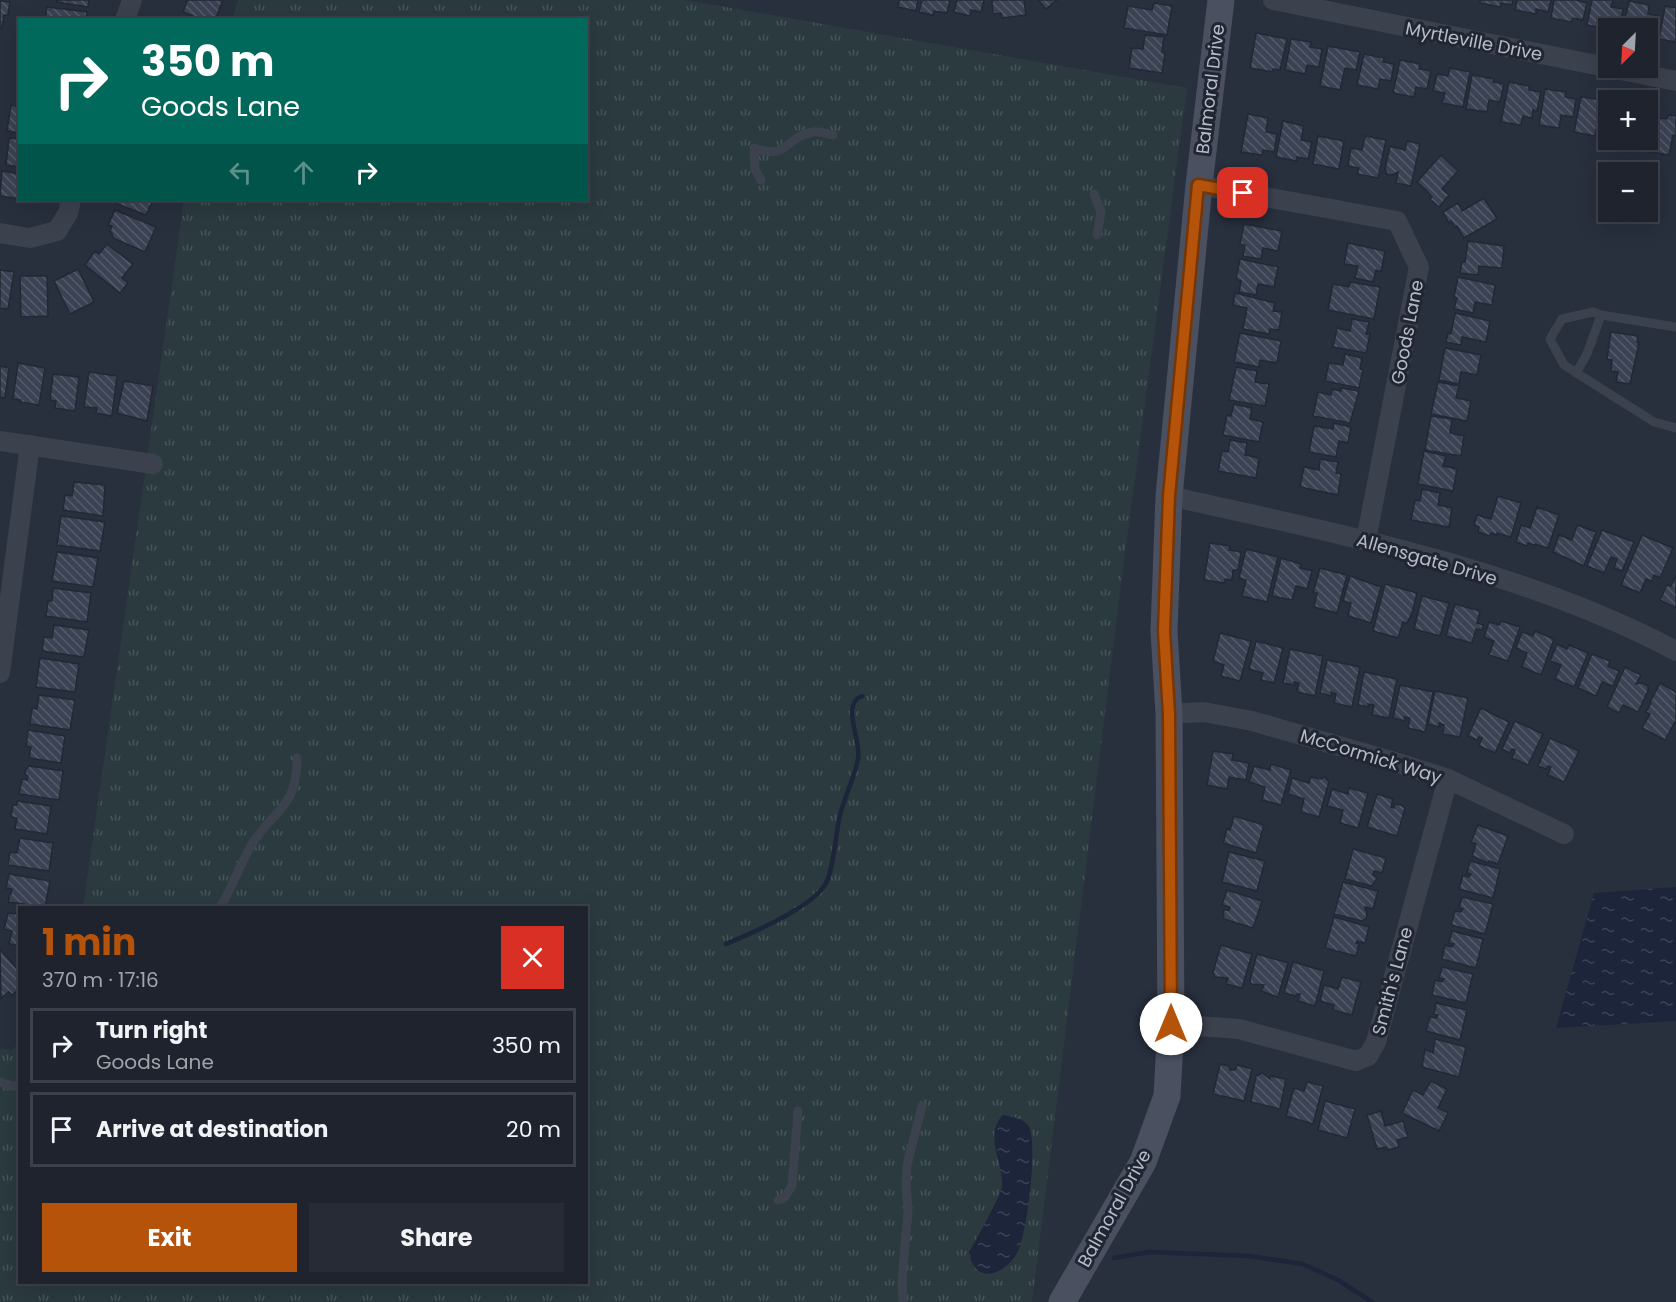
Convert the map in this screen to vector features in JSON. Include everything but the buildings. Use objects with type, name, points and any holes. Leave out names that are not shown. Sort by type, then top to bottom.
[{"type":"street","points":[[126,18],[132,0]]},
{"type":"street","name":"Balmoral Drive","points":[[1062,1302],[1143,1162],[1167,1096],[1171,1024],[1169,714],[1164,631],[1169,496],[1198,185],[1221,0]]},
{"type":"street","name":"Myrtleville Drive","points":[[1272,0],[1676,81]]},
{"type":"street","name":"Goods Lane","points":[[1198,185],[1397,221],[1419,267],[1366,540]]},
{"type":"street","points":[[0,233],[30,238],[57,231],[68,213],[71,201]]},
{"type":"street","points":[[0,441],[153,464]]},
{"type":"street","points":[[0,673],[30,445]]},
{"type":"street","name":"Allensgate Drive","points":[[1169,496],[1366,540],[1539,590],[1676,651]]},
{"type":"street","name":"McCormick Way","points":[[1169,714],[1204,712],[1252,721],[1384,759],[1448,779],[1564,834]]},
{"type":"street","name":"Smith's Lane","points":[[1171,1024],[1239,1029],[1356,1060],[1368,1056],[1376,1042],[1448,779]]},
{"type":"lane","points":[[761,180],[755,169],[754,148],[777,152],[805,135],[818,132],[833,135]]},
{"type":"lane","points":[[1094,194],[1101,212],[1097,236]]},
{"type":"lane","points":[[1676,327],[1593,312],[1562,319],[1550,339],[1564,365],[1654,422],[1676,428]]},
{"type":"lane","points":[[1576,373],[1587,354],[1601,315]]},
{"type":"lane","points":[[220,906],[253,843],[293,793],[297,775],[297,758]]},
{"type":"lane","points":[[0,1082],[12,1086],[18,1085]]},
{"type":"lane","points":[[903,1302],[902,1279],[908,1212],[906,1175],[909,1154],[922,1106]]},
{"type":"lane","points":[[778,1200],[784,1198],[792,1186],[798,1111]]},
{"type":"green space","points":[[238,0],[686,0],[1187,88],[1122,576],[1032,1302],[0,1302],[0,1048],[12,1050],[18,1044],[18,1284],[588,1284],[588,906],[83,906],[184,201],[588,201],[588,18],[232,18]]},
{"type":"water","points":[[1676,887],[1676,1021],[1556,1028],[1594,893]]},
{"type":"water","points":[[1003,1115],[1022,1120],[1028,1125],[1031,1134],[1032,1167],[1028,1209],[1021,1243],[1012,1261],[990,1274],[977,1270],[969,1252],[1001,1191],[1002,1177],[994,1140],[997,1123]]},
{"type":"waterway","points":[[726,944],[765,927],[795,910],[809,901],[826,883],[833,861],[841,812],[858,759],[852,715],[856,700],[862,696]]},
{"type":"waterway","points":[[1114,1258],[1149,1252],[1249,1256],[1303,1264],[1338,1280],[1372,1302]]},
{"type":"route","points":[[1171,1024],[1169,714],[1164,631],[1169,496],[1198,185],[1243,193]]}]
